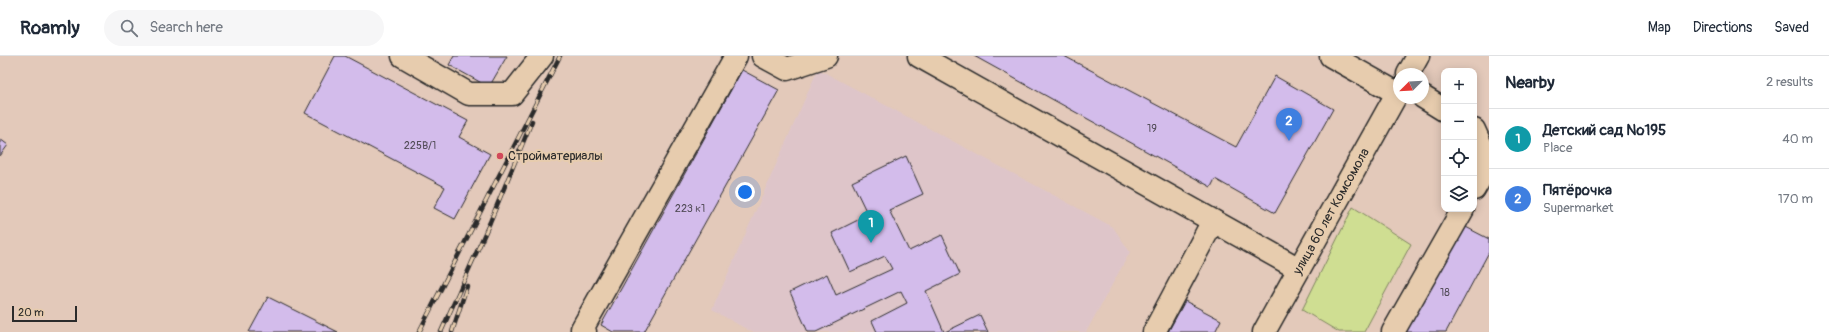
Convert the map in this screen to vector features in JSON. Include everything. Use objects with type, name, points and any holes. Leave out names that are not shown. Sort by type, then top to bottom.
[{"type":"street","points":[[403,56],[469,94],[512,94],[542,56]]},
{"type":"street","points":[[585,332],[582,328],[736,56]]},
{"type":"street","points":[[763,56],[787,69],[826,56]]},
{"type":"street","points":[[919,56],[1299,269]]},
{"type":"street","points":[[1332,56],[1393,89]]},
{"type":"street","points":[[1411,68],[1418,56]]},
{"type":"street","name":"улица 60 лет Комсомола","points":[[1264,332],[1393,101]]},
{"type":"street","points":[[1429,101],[1441,108]]},
{"type":"street","points":[[1477,137],[1489,163],[1477,184]]},
{"type":"street","points":[[1393,332],[1461,212]]},
{"type":"street","points":[[1154,332],[1213,221]]},
{"type":"shaded area","points":[[818,69],[1113,227],[1130,252],[1086,332],[752,332],[712,310]]},
{"type":"green space","points":[[1353,207],[1411,244],[1364,332],[1339,332],[1302,310]]},
{"type":"building","points":[[335,56],[345,56],[468,121],[459,137],[490,154],[455,219],[434,208],[445,187],[305,113]]},
{"type":"building","points":[[454,56],[507,56],[489,87],[449,65]]},
{"type":"building","points":[[974,56],[1064,56],[1236,147],[1275,76],[1333,109],[1275,213],[1215,179],[1211,187]]},
{"type":"building","points":[[742,70],[779,90],[644,332],[613,332],[601,325]]},
{"type":"building","points":[[0,139],[8,145],[0,156]]},
{"type":"building","points":[[906,156],[923,194],[889,210],[909,251],[942,235],[960,274],[926,291],[944,332],[877,332],[872,321],[907,303],[901,291],[816,332],[808,332],[790,292],[827,274],[836,295],[892,269],[885,256],[850,272],[832,233],[868,215],[852,182]]},
{"type":"building","points":[[1460,224],[1489,239],[1489,252],[1446,332],[1401,332]]},
{"type":"building","points":[[268,297],[338,332],[249,332]]},
{"type":"building","points":[[1185,301],[1221,320],[1215,332],[1168,332]]},
{"type":"building","points":[[980,315],[988,332],[945,332]]},
{"type":"railway","points":[[419,332],[560,56]]},
{"type":"railway","points":[[441,332],[490,222],[532,121]]},
{"type":"railway","points":[[452,332],[467,286]]},
{"type":"place","name":"Пятёрочка","points":[[1289,141]]},
{"type":"place","name":"Стройматериалы","points":[[500,156]]},
{"type":"place","name":"Детский сад №195","points":[[871,243]]}]
